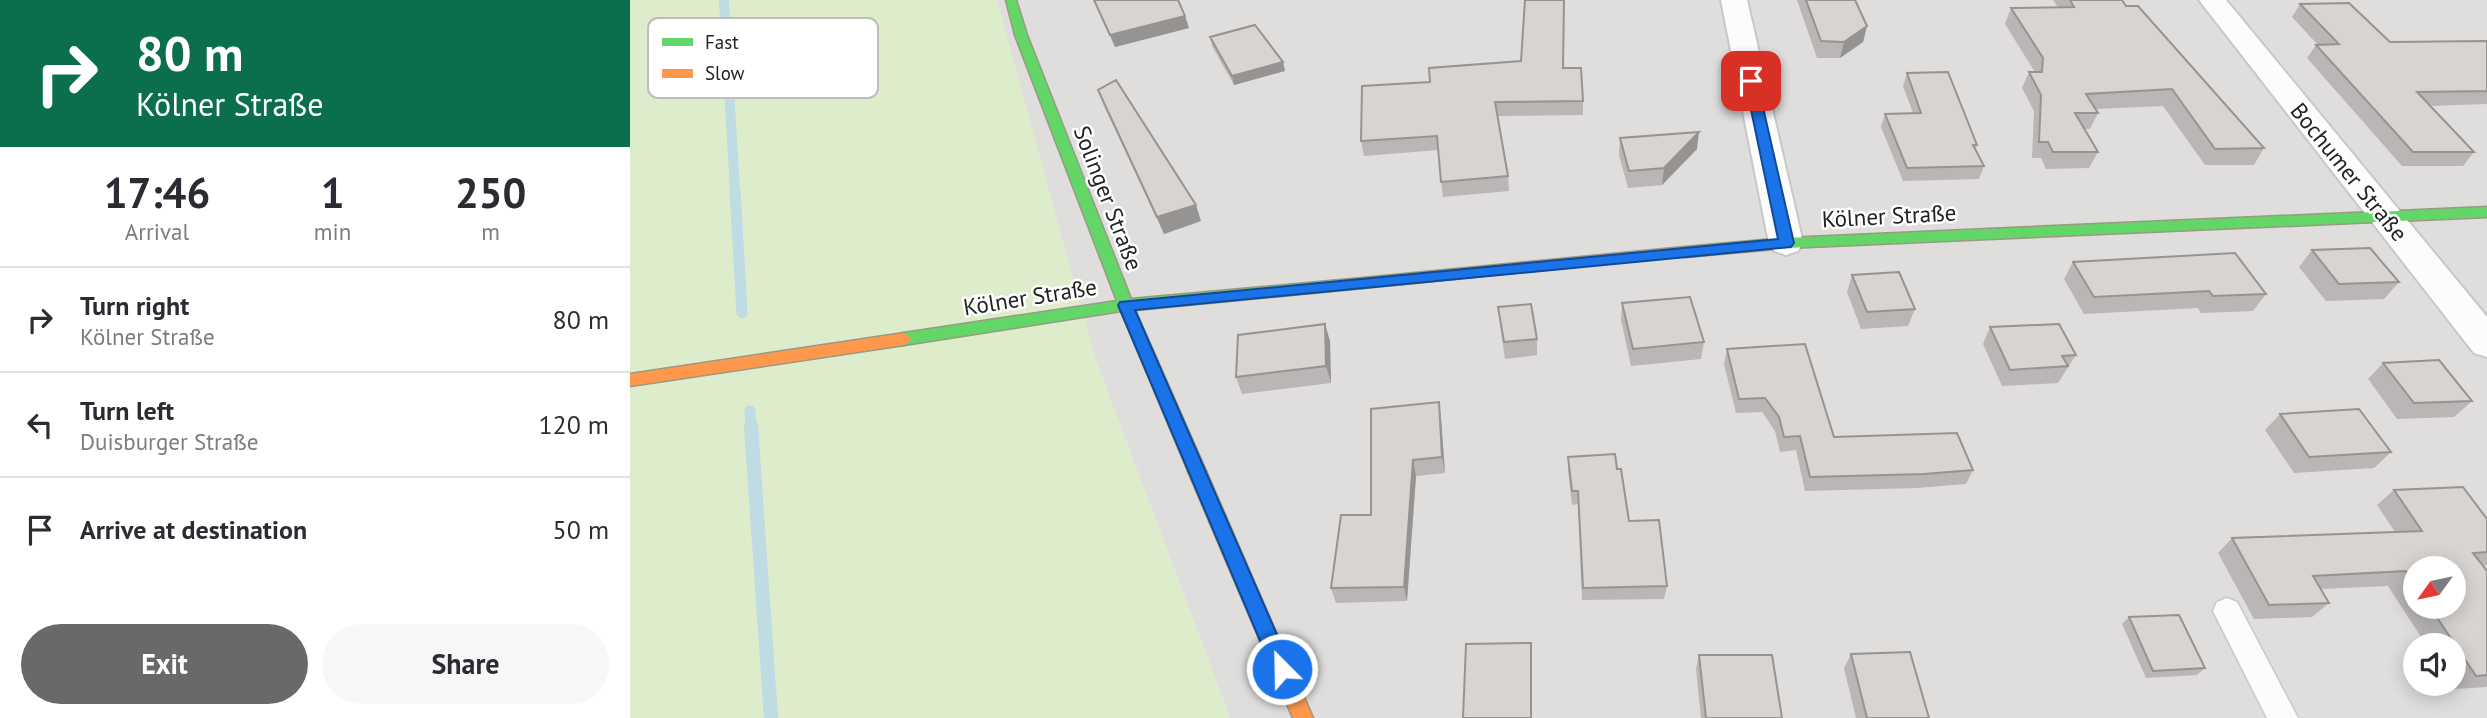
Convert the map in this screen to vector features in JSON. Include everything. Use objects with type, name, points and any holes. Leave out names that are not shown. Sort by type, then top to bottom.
[{"type":"street","name":"Solinger Straße","points":[[1011,0],[1040,86],[1126,305],[1303,718]]},
{"type":"street","points":[[1734,0],[1786,243]]},
{"type":"street","name":"Bochumer Straße","points":[[2212,0],[2487,343]]},
{"type":"street","name":"Kölner Straße","points":[[630,380],[1126,305],[1786,243],[2487,212]]},
{"type":"lane","points":[[2227,611],[2283,718]]},
{"type":"shaded area","points":[[981,0],[2487,0],[2487,718],[1230,718],[1096,361]]},
{"type":"green space","points":[[630,0],[997,0],[1096,361],[1230,718],[630,718]]},
{"type":"building","points":[[1094,0],[1178,0],[1185,16],[1110,35]]},
{"type":"building","points":[[1525,0],[1564,0],[1563,68],[1581,68],[1583,101],[1495,102],[1508,176],[1441,182],[1437,136],[1361,141],[1362,86],[1430,82],[1429,68],[1521,61]]},
{"type":"building","points":[[1806,0],[1855,0],[1867,26],[1844,42],[1821,41]]},
{"type":"building","points":[[2070,0],[2122,0],[2126,6],[2138,6],[2264,148],[2215,149],[2172,89],[2086,94],[2098,113],[2075,113],[2098,152],[2053,152],[2048,142],[2039,142],[2041,95],[2029,72],[2042,72],[2043,58],[2011,8],[2074,7]]},
{"type":"building","points":[[2349,3],[2390,42],[2487,41],[2487,91],[2417,92],[2474,152],[2413,152],[2316,45],[2339,44],[2300,4]]},
{"type":"building","points":[[1255,25],[1283,62],[1232,76],[1210,37]]},
{"type":"building","points":[[1948,72],[1977,145],[1973,145],[1984,166],[1907,168],[1885,114],[1921,113],[1907,73]]},
{"type":"building","points":[[1116,80],[1196,205],[1157,217],[1098,90]]},
{"type":"building","points":[[1699,132],[1664,168],[1629,171],[1620,138]]},
{"type":"building","points":[[2370,248],[2399,282],[2339,284],[2312,250]]},
{"type":"building","points":[[2235,253],[2266,294],[2213,296],[2209,291],[2094,297],[2073,262]]},
{"type":"building","points":[[1899,272],[1915,309],[1867,312],[1852,275]]},
{"type":"building","points":[[1690,297],[1704,342],[1633,349],[1622,303]]},
{"type":"building","points":[[1531,304],[1537,339],[1504,342],[1498,307]]},
{"type":"building","points":[[1325,324],[1326,366],[1236,377],[1238,335]]},
{"type":"building","points":[[2059,324],[2076,355],[2062,356],[2068,366],[2010,370],[1990,327]]},
{"type":"building","points":[[1805,344],[1834,437],[1957,433],[1973,470],[1810,477],[1800,436],[1784,437],[1779,417],[1765,398],[1739,399],[1727,349]]},
{"type":"building","points":[[2439,360],[2472,401],[2414,403],[2383,363]]},
{"type":"building","points":[[1439,402],[1442,457],[1413,460],[1404,587],[1331,588],[1341,515],[1371,515],[1371,409]]},
{"type":"building","points":[[2359,409],[2391,452],[2309,457],[2280,414]]},
{"type":"building","points":[[1615,454],[1617,469],[1621,469],[1629,521],[1659,520],[1667,586],[1583,588],[1578,491],[1572,491],[1568,457]]},
{"type":"building","points":[[2463,487],[2487,519],[2487,552],[2473,553],[2487,571],[2487,675],[2476,676],[2466,661],[2466,633],[2447,633],[2439,620],[2466,620],[2466,556],[2403,556],[2403,571],[2313,576],[2329,603],[2269,605],[2232,538],[2422,531],[2394,490]]},
{"type":"building","points":[[2179,615],[2205,668],[2153,671],[2129,617]]},
{"type":"building","points":[[1531,643],[1531,718],[1463,718],[1466,644]]},
{"type":"building","points":[[1910,652],[1929,718],[1867,718],[1851,654]]},
{"type":"building","points":[[1699,655],[1772,655],[1782,718],[1706,718]]},
{"type":"waterway","points":[[724,0],[725,18]]},
{"type":"waterway","points":[[730,98],[735,192]]},
{"type":"waterway","points":[[735,190],[742,313]]},
{"type":"waterway","points":[[750,411],[751,427]]},
{"type":"waterway","points":[[751,426],[771,718]]},
{"type":"traffic: fast","points":[[1011,0],[1021,35],[1126,305],[1197,471]]},
{"type":"traffic: fast","points":[[1685,252],[1786,243],[2487,212]]},
{"type":"traffic: fast","points":[[904,339],[1126,305],[1363,283]]},
{"type":"traffic: slow","points":[[1363,283],[1685,252]]},
{"type":"traffic: slow","points":[[630,380],[904,339]]},
{"type":"traffic: slow","points":[[1197,471],[1303,718]]},
{"type":"route","points":[[1282,669],[1126,305],[1786,243],[1751,81]]}]
